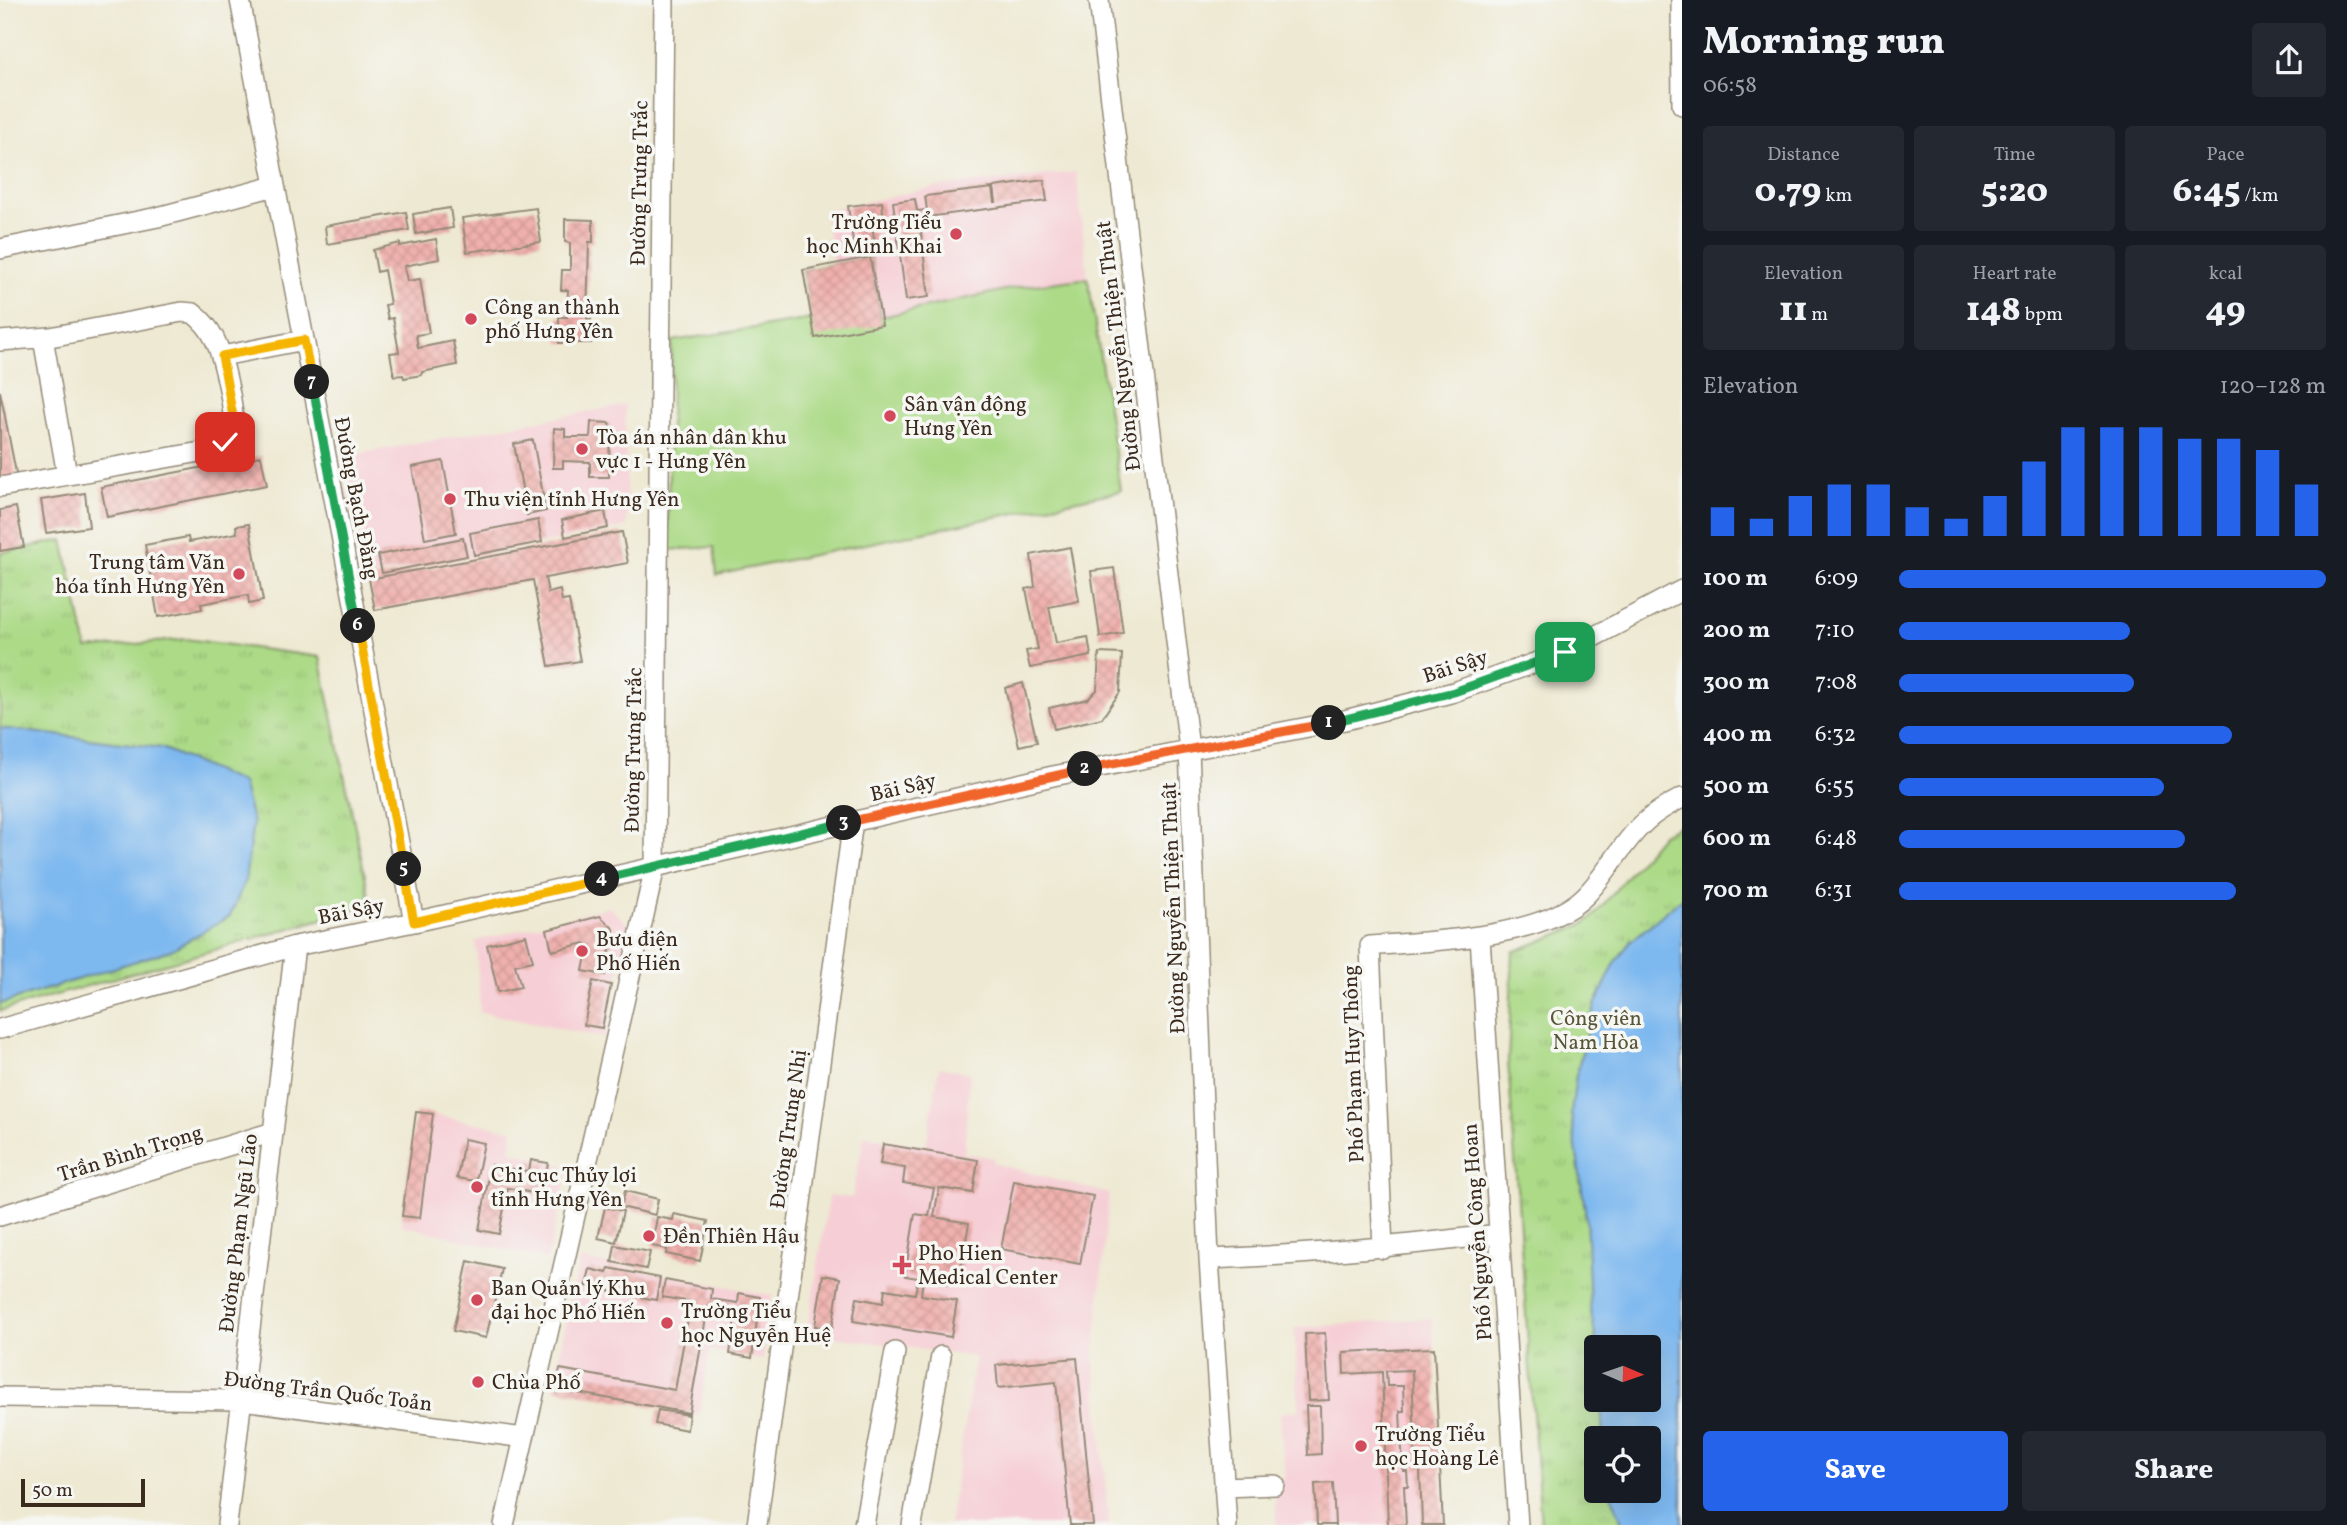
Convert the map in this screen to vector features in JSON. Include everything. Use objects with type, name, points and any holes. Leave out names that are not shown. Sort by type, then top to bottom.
[{"type":"street","name":"Đường Bạch Đằng","points":[[240,0],[414,922]]},
{"type":"street","name":"Đường Trưng Trắc","points":[[504,1525],[655,867],[664,0]]},
{"type":"street","name":"Đường Nguyễn Thiện Thuật","points":[[1098,0],[1189,749],[1209,1259],[1227,1525]]},
{"type":"street","points":[[1681,0],[1682,105]]},
{"type":"street","points":[[0,249],[158,216],[275,186]]},
{"type":"street","points":[[0,341],[43,338],[182,312],[193,313],[203,321],[222,356],[234,422],[232,433],[225,442],[212,450],[0,487]]},
{"type":"street","points":[[43,338],[67,475]]},
{"type":"street","points":[[222,356],[304,340]]},
{"type":"street","name":"Bãi Sậy","points":[[0,1029],[295,946],[414,922],[1053,776],[1345,720],[1454,692],[1565,652],[1682,590]]},
{"type":"street","points":[[1480,937],[1541,921],[1567,911],[1586,895],[1646,821],[1682,798]]},
{"type":"street","name":"Đường Trưng Nhị","points":[[757,1525],[853,821]]},
{"type":"street","name":"Phố Nguyễn Công Hoan","points":[[1480,937],[1518,1525]]},
{"type":"street","name":"Phố Phạm Huy Thông","points":[[1383,1249],[1370,946],[1480,937]]},
{"type":"street","name":"Đường Phạm Ngũ Lão","points":[[227,1525],[295,946]]},
{"type":"street","name":"Trần Bình Trọng","points":[[0,1216],[273,1132]]},
{"type":"street","points":[[1209,1259],[1383,1249],[1499,1234]]},
{"type":"street","points":[[864,1525],[895,1352]]},
{"type":"street","points":[[912,1525],[941,1356]]},
{"type":"street","name":"Đường Trần Quốc Toản","points":[[0,1397],[242,1400],[524,1438]]},
{"type":"street","points":[[1224,1487],[1275,1485]]},
{"type":"shaded area","name":"Trường Tiểu học Minh Khai","points":[[1076,172],[1088,278],[1019,287],[880,317],[870,258],[833,264],[825,211],[935,187]]},
{"type":"shaded area","name":"Thu viện tỉnh Hưng Yên","points":[[625,405],[627,527],[364,578],[341,457]]},
{"type":"shaded area","name":"Bưu điện Phố Hiến","points":[[609,907],[629,925],[604,1038],[480,1012],[476,941]]},
{"type":"shaded area","points":[[939,1067],[970,1073],[964,1153],[994,1158],[993,1163],[1109,1194],[1094,1358],[1109,1525],[949,1525],[975,1357],[807,1333],[829,1195],[852,1198],[864,1136],[926,1146]]},
{"type":"shaded area","points":[[416,1112],[513,1130],[510,1151],[569,1167],[547,1260],[401,1225]]},
{"type":"shaded area","name":"Trường Tiểu học Nguyễn Huệ","points":[[580,1259],[772,1295],[763,1360],[710,1350],[699,1415],[552,1388]]},
{"type":"shaded area","name":"Trường Tiểu học Hoàng Lê","points":[[1432,1318],[1445,1525],[1277,1525],[1274,1481],[1285,1479],[1280,1413],[1299,1410],[1294,1328]]},
{"type":"green space","name":"Sân vận động Hưng Yên","points":[[870,257],[881,317],[1019,287],[1088,278],[1121,491],[717,575],[714,547],[667,550],[672,341],[812,319],[803,270]]},
{"type":"green space","points":[[63,540],[87,649],[186,639],[320,657],[371,905],[0,1011],[0,553]]},
{"type":"green space","name":"Công viên Nam Hòa","points":[[1682,824],[1682,1525],[1541,1525],[1508,1061],[1513,952],[1584,924],[1594,916],[1662,834]]},
{"type":"water","points":[[0,728],[162,748],[242,783],[253,823],[245,881],[230,916],[171,950],[0,1004]]},
{"type":"water","points":[[1682,898],[1682,1525],[1623,1525],[1615,1503],[1661,1503],[1661,1426],[1602,1426],[1602,1412],[1661,1412],[1661,1335],[1595,1335],[1590,1307],[1586,1217],[1571,1113],[1576,1075],[1595,1005],[1615,963],[1630,942]]},
{"type":"building","points":[[1044,180],[1047,201],[919,218],[929,297],[906,300],[893,202],[915,199],[917,211],[927,210],[925,196],[992,188],[996,202],[994,187]]},
{"type":"building","points":[[882,202],[884,223],[872,224],[876,254],[855,256],[848,206]]},
{"type":"building","points":[[450,208],[453,228],[416,234],[413,214]]},
{"type":"building","points":[[536,208],[541,242],[467,252],[462,218]]},
{"type":"building","points":[[406,212],[409,230],[327,244],[325,226]]},
{"type":"building","points":[[565,219],[593,220],[593,242],[589,242],[587,319],[591,319],[591,343],[559,343],[559,317],[567,317],[568,290],[561,290],[562,270],[570,270],[570,243],[565,242]]},
{"type":"building","points":[[436,239],[439,259],[404,266],[407,281],[420,279],[429,333],[416,335],[418,348],[453,341],[457,365],[422,372],[422,375],[404,378],[403,375],[394,376],[390,353],[399,352],[393,318],[388,319],[385,305],[390,304],[384,270],[377,272],[373,250],[400,243],[400,246]]},
{"type":"building","points":[[870,257],[882,325],[815,338],[803,270]]},
{"type":"building","points":[[0,391],[17,478],[0,481]]},
{"type":"building","name":"Tòa án nhân dân khu vực 1 - Hưng Yên","points":[[591,422],[610,423],[609,477],[590,477],[590,462],[563,461],[563,468],[553,468],[554,428],[565,429],[565,437],[590,437]]},
{"type":"building","points":[[533,440],[546,511],[527,515],[514,444]]},
{"type":"building","points":[[261,456],[267,485],[107,517],[101,487]]},
{"type":"building","points":[[443,461],[456,533],[425,539],[412,467]]},
{"type":"building","points":[[85,493],[89,527],[46,533],[41,500]]},
{"type":"building","points":[[16,507],[24,547],[0,551],[0,510]]},
{"type":"building","points":[[605,511],[608,528],[565,537],[562,520]]},
{"type":"building","points":[[538,520],[542,542],[474,555],[470,533]]},
{"type":"building","points":[[249,524],[263,601],[249,604],[248,595],[201,604],[202,609],[158,617],[145,545],[188,537],[189,542],[237,533],[236,526]]},
{"type":"building","points":[[622,532],[628,563],[545,578],[548,593],[560,590],[562,601],[569,600],[580,661],[549,666],[533,580],[375,610],[369,579]]},
{"type":"building","points":[[463,538],[467,556],[382,573],[378,555]]},
{"type":"building","points":[[1070,547],[1079,601],[1049,607],[1056,643],[1088,637],[1091,656],[1030,668],[1026,651],[1038,649],[1026,589],[1035,587],[1031,555]]},
{"type":"building","points":[[1114,568],[1123,633],[1100,637],[1091,571]]},
{"type":"building","points":[[1099,653],[1122,654],[1120,692],[1102,718],[1054,729],[1049,708],[1088,699],[1097,690]]},
{"type":"building","points":[[1023,683],[1037,742],[1019,746],[1005,688]]},
{"type":"building","points":[[600,916],[614,929],[605,975],[583,971],[588,946],[585,943],[552,951],[547,930]]},
{"type":"building","points":[[526,935],[533,961],[515,965],[521,987],[498,992],[487,945]]},
{"type":"building","points":[[593,981],[611,985],[602,1028],[584,1025]]},
{"type":"building","points":[[416,1112],[433,1114],[420,1218],[402,1216]]},
{"type":"building","points":[[464,1139],[484,1143],[476,1181],[457,1178]]},
{"type":"building","points":[[883,1144],[978,1160],[973,1193],[939,1188],[934,1217],[969,1223],[958,1285],[923,1280],[921,1295],[957,1301],[951,1337],[853,1321],[857,1298],[883,1303],[885,1289],[915,1294],[918,1278],[905,1276],[915,1214],[929,1216],[934,1188],[903,1183],[905,1168],[880,1164]]},
{"type":"building","points":[[531,1160],[548,1163],[542,1195],[508,1188],[499,1234],[479,1230],[491,1165],[529,1172]]},
{"type":"building","points":[[1014,1181],[1093,1196],[1080,1264],[1001,1249]]},
{"type":"building","points":[[625,1191],[658,1199],[655,1215],[621,1207]]},
{"type":"building","points":[[605,1207],[623,1211],[616,1242],[598,1238]]},
{"type":"building","points":[[674,1214],[708,1221],[700,1261],[666,1254],[667,1249],[652,1246],[657,1217],[673,1220]]},
{"type":"building","points":[[615,1245],[650,1252],[646,1269],[612,1262]]},
{"type":"building","name":"Ban Quản lý Khu đại học Phố Hiến","points":[[468,1261],[502,1269],[486,1338],[453,1331]]},
{"type":"building","points":[[609,1268],[660,1278],[656,1300],[586,1286],[590,1269],[607,1273]]},
{"type":"building","points":[[823,1275],[840,1278],[832,1329],[815,1326]]},
{"type":"building","points":[[665,1280],[712,1289],[711,1299],[738,1303],[739,1293],[760,1297],[752,1358],[730,1354],[736,1312],[708,1307],[689,1413],[556,1389],[560,1369],[675,1390],[691,1302],[662,1297]]},
{"type":"building","points":[[1325,1333],[1329,1400],[1308,1401],[1305,1334]]},
{"type":"building","points":[[1434,1348],[1443,1525],[1422,1525],[1420,1469],[1416,1470],[1412,1370],[1386,1371],[1387,1386],[1403,1386],[1404,1411],[1400,1411],[1403,1471],[1407,1471],[1408,1486],[1404,1486],[1406,1525],[1388,1525],[1382,1372],[1344,1374],[1343,1352]]},
{"type":"building","points":[[1077,1358],[1093,1525],[1070,1525],[1056,1382],[998,1388],[996,1365]]},
{"type":"building","points":[[1306,1406],[1320,1406],[1321,1454],[1308,1455]]},
{"type":"building","points":[[658,1410],[689,1415],[687,1430],[655,1424]]},
{"type":"building","points":[[1333,1483],[1335,1525],[1317,1525],[1315,1484]]},
{"type":"place","name":"Trường Tiểu học Minh Khai","points":[[956,234]]},
{"type":"place","name":"Công an thành phố Hưng Yên","points":[[471,319]]},
{"type":"place","name":"Sân vận động Hưng Yên","points":[[890,416]]},
{"type":"place","name":"Tòa án nhân dân khu vực 1 - Hưng Yên","points":[[582,449]]},
{"type":"place","name":"Thu viện tỉnh Hưng Yên","points":[[450,499]]},
{"type":"place","name":"Trung tâm Văn hóa tỉnh Hưng Yên","points":[[239,574]]},
{"type":"place","name":"Bưu điện Phố Hiến","points":[[582,951]]},
{"type":"place","name":"Chi cục Thủy lợi tỉnh Hưng Yên","points":[[477,1187]]},
{"type":"place","name":"Đền Thiên Hậu","points":[[649,1236]]},
{"type":"place","name":"Pho Hien Medical Center","points":[[902,1265]]},
{"type":"place","name":"Ban Quản lý Khu đại học Phố Hiến","points":[[477,1300]]},
{"type":"place","name":"Trường Tiểu học Nguyễn Huệ","points":[[667,1323]]},
{"type":"place","name":"Chùa Phố","points":[[478,1382]]},
{"type":"place","name":"Trường Tiểu học Hoàng Lê","points":[[1361,1446]]},
{"type":"route","points":[[225,442],[232,433],[234,422],[222,356],[304,340],[414,922],[1053,776],[1345,720],[1454,692],[1565,652]]}]
